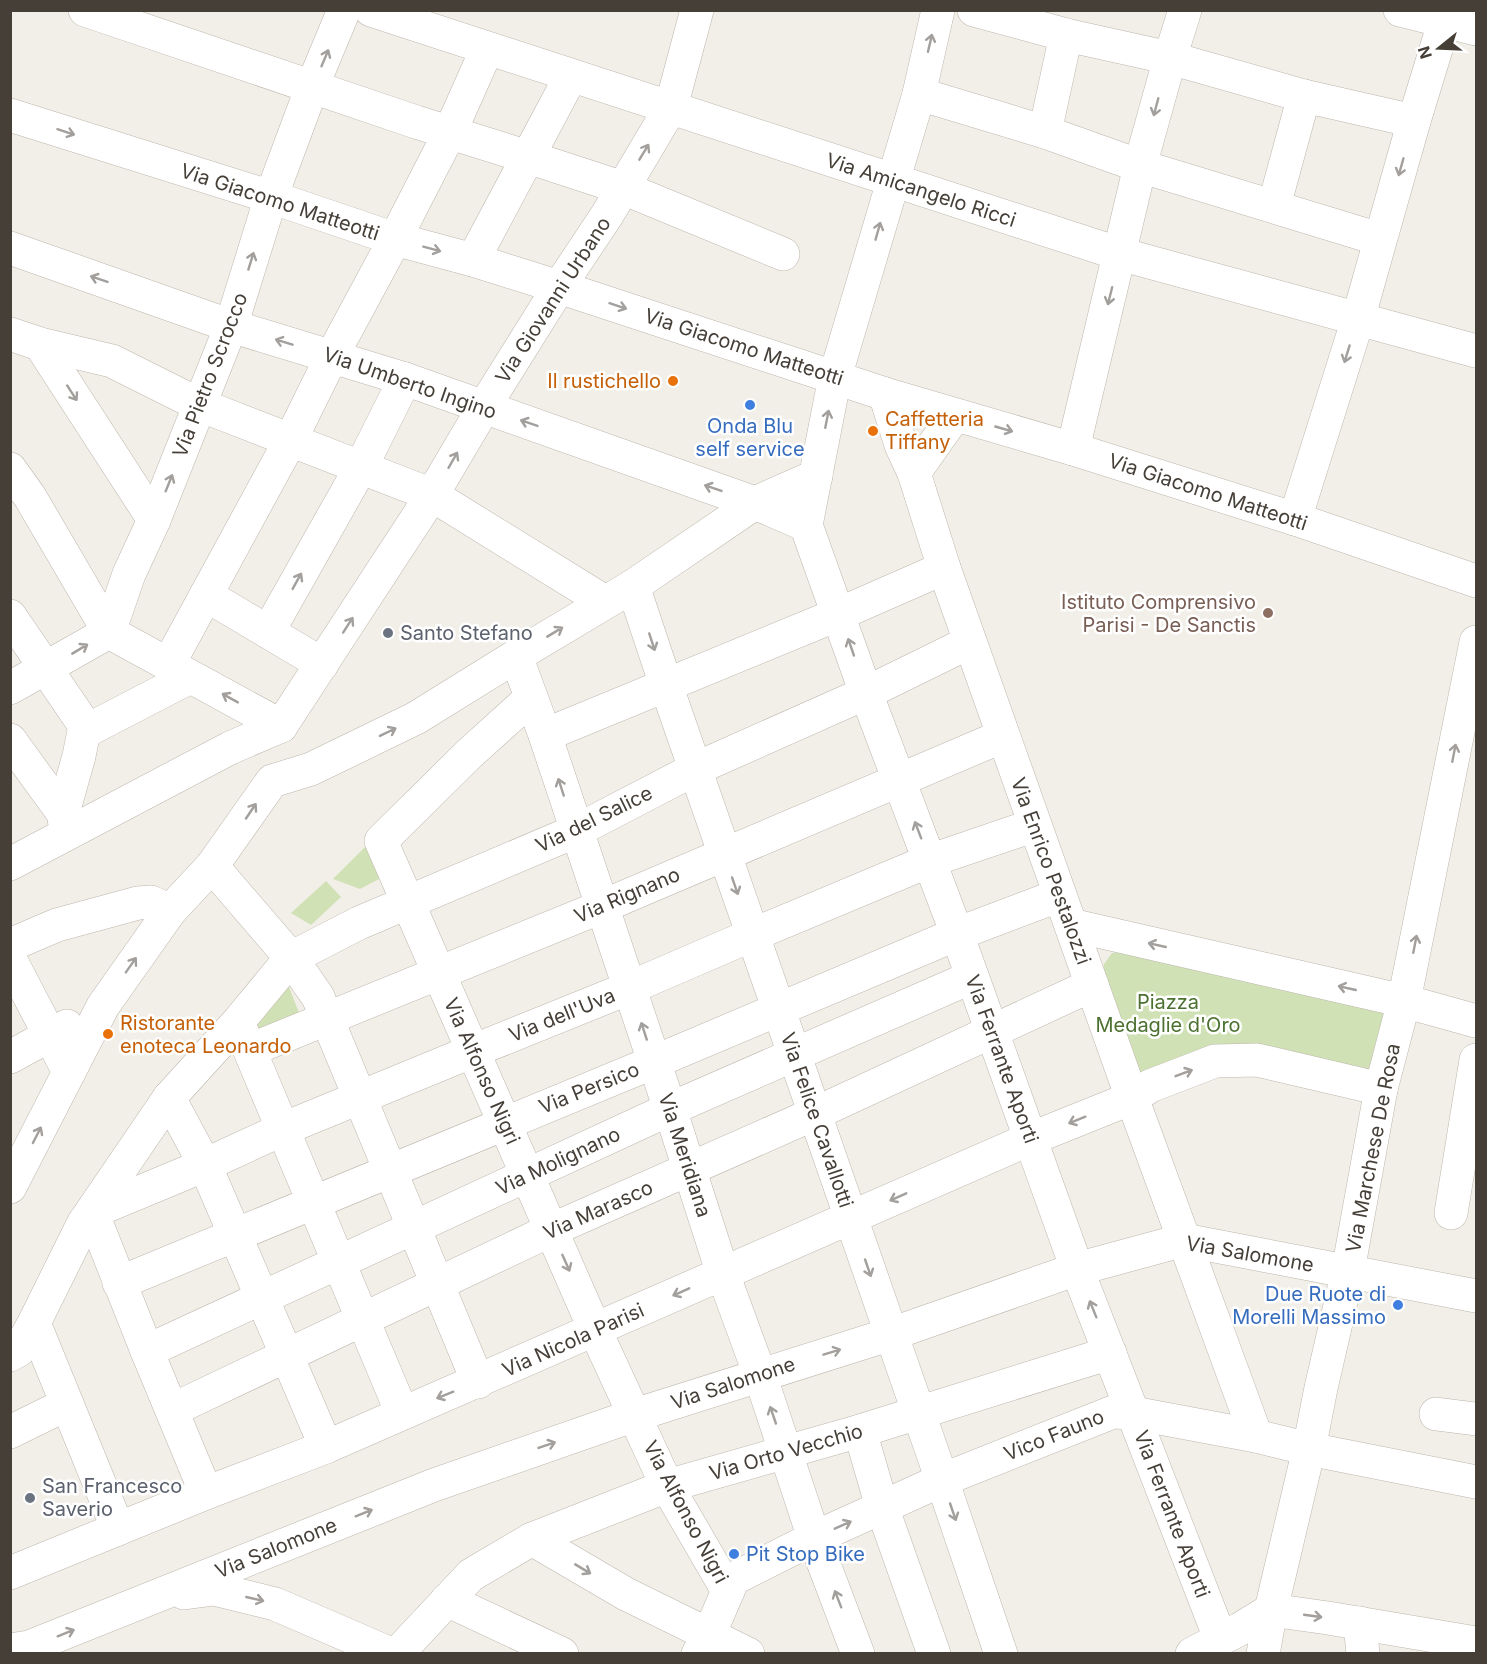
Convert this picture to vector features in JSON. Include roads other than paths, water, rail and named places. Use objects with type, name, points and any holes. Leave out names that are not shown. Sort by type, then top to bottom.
[{"type":"street","points":[[85,10],[622,188],[783,254]]},
{"type":"street","name":"Via Pietro Scrocco","points":[[109,632],[129,574],[154,520],[231,326],[271,197],[312,87],[344,10]]},
{"type":"street","name":"Via Amicangelo Ricci","points":[[371,10],[1120,254],[1476,351]]},
{"type":"street","name":"Via Giovanni Urbano","points":[[281,726],[432,495],[559,287],[607,215],[671,107],[697,10]]},
{"type":"street","points":[[806,525],[835,377],[919,94],[938,10]]},
{"type":"street","points":[[974,10],[1066,35],[1170,58],[1304,96],[1414,121]]},
{"type":"street","points":[[1072,449],[1140,166],[1185,10]]},
{"type":"street","points":[[1400,10],[1447,16],[1476,29]]},
{"type":"street","points":[[1295,519],[1358,318],[1379,239],[1447,16]]},
{"type":"street","points":[[1045,132],[1066,35]]},
{"type":"street","points":[[84,732],[179,671],[206,595],[291,439],[332,356],[395,239],[450,132],[487,49]]},
{"type":"street","points":[[473,260],[571,76]]},
{"type":"street","points":[[919,94],[1045,132],[1140,166],[1379,239]]},
{"type":"street","points":[[1274,206],[1304,96]]},
{"type":"street","name":"Via Giacomo Matteotti","points":[[10,115],[271,197],[395,239],[559,287],[885,394],[1072,449],[1295,519],[1476,581]]},
{"type":"street","name":"Via Umberto Ingino","points":[[10,248],[231,326],[405,379],[755,503],[806,525]]},
{"type":"street","points":[[25,339],[112,361],[200,405],[432,495],[605,602]]},
{"type":"street","points":[[10,362],[25,339]]},
{"type":"street","points":[[25,339],[154,520]]},
{"type":"street","points":[[268,632],[361,467],[405,379]]},
{"type":"street","name":"Via Enrico Pestalozzi","points":[[885,394],[1059,894],[1256,1436]]},
{"type":"street","points":[[914,473],[955,415]]},
{"type":"street","points":[[10,469],[30,497],[109,632],[281,726],[287,754],[272,781],[212,866],[170,910],[102,1006],[69,1072],[13,1173]]},
{"type":"street","points":[[272,781],[311,769],[416,718],[633,586],[755,503],[816,476]]},
{"type":"street","name":"Via Ferrante Aporti","points":[[806,525],[866,693],[957,934],[1077,1269],[1217,1640]]},
{"type":"street","points":[[544,735],[839,614],[944,568]]},
{"type":"street","name":"Via Felice Cavallotti","points":[[633,586],[1000,1653]]},
{"type":"street","points":[[206,595],[322,664]]},
{"type":"street","points":[[10,616],[85,726],[65,824]]},
{"type":"street","points":[[10,688],[109,632]]},
{"type":"street","name":"Via del Salice","points":[[10,1355],[19,1350],[83,1224],[169,1098],[244,1036],[291,958],[359,923],[576,831],[695,769],[866,693],[970,642]]},
{"type":"street","name":"Via Marchese De Rosa","points":[[1263,1653],[1348,1271],[1381,1089],[1404,1001],[1476,642]]},
{"type":"street","name":"Via Meridiana","points":[[516,656],[670,1109],[723,1274],[760,1375],[814,1538],[858,1653]]},
{"type":"street","name":"Via Alfonso Nigri","points":[[531,698],[381,841],[595,1330],[667,1486],[728,1591]]},
{"type":"street","points":[[10,864],[65,824],[281,726]]},
{"type":"street","name":"Via Rignano","points":[[244,1036],[322,1008],[439,973],[601,907],[1003,736]]},
{"type":"street","points":[[10,740],[65,824]]},
{"type":"street","name":"Via dell'Uva","points":[[92,1212],[359,1098],[629,988],[929,861],[1035,825]]},
{"type":"street","points":[[212,866],[291,958],[322,1008],[477,1382]]},
{"type":"street","name":"Via Persico","points":[[119,1283],[957,934],[1059,894]]},
{"type":"street","points":[[10,945],[57,925],[138,903],[151,902],[170,910]]},
{"type":"street","points":[[1071,925],[1404,1001],[1476,1021]]},
{"type":"street","points":[[10,959],[69,1072]]},
{"type":"street","name":"Via Molignano","points":[[147,1351],[670,1109],[972,977]]},
{"type":"street","name":"Via Marasco","points":[[172,1410],[552,1230],[814,1114],[1092,985]]},
{"type":"street","points":[[10,1057],[102,1006]]},
{"type":"street","points":[[244,1036],[402,1413]]},
{"type":"street","points":[[1132,1098],[1150,1086],[1215,1061],[1257,1060],[1381,1089]]},
{"type":"street","points":[[1451,1213],[1476,1060]]},
{"type":"street","points":[[169,1098],[205,1165],[326,1447]]},
{"type":"street","name":"Via Nicola Parisi","points":[[10,1574],[206,1493],[326,1447],[1030,1139],[1132,1098]]},
{"type":"street","points":[[92,1212],[206,1493]]},
{"type":"street","name":"Via Salomone","points":[[10,1650],[29,1647],[434,1485],[635,1415],[891,1334],[1077,1269],[1184,1239],[1476,1296]]},
{"type":"street","points":[[34,1323],[118,1529]]},
{"type":"street","name":"Via Orto Vecchio","points":[[397,1653],[471,1575],[532,1539],[667,1486],[918,1414],[1110,1353]]},
{"type":"street","points":[[10,1431],[67,1404]]},
{"type":"street","name":"Vico Fauno","points":[[704,1644],[733,1579],[814,1538],[942,1480],[1113,1412],[1133,1413],[1256,1436],[1309,1449],[1476,1482]]},
{"type":"street","points":[[1436,1414],[1476,1419]]},
{"type":"street","points":[[860,1431],[882,1507],[934,1653]]},
{"type":"street","points":[[532,1539],[626,1594],[704,1644],[748,1653]]},
{"type":"street","points":[[156,1597],[214,1589],[275,1604],[392,1653]]},
{"type":"street","points":[[447,1600],[562,1653]]},
{"type":"street","points":[[1217,1640],[1271,1610],[1361,1638],[1476,1643]]},
{"type":"place","name":"Il rustichello","points":[[673,381]]},
{"type":"place","name":"Onda Blu self service","points":[[750,405]]},
{"type":"place","name":"Caffetteria Tiffany","points":[[873,431]]},
{"type":"place","name":"Istituto Comprensivo Parisi - De Sanctis","points":[[1268,613]]},
{"type":"place","name":"Santo Stefano","points":[[388,633]]},
{"type":"place","name":"Ristorante enoteca Leonardo","points":[[108,1034]]},
{"type":"place","name":"Due Ruote di Morelli Massimo","points":[[1398,1305]]},
{"type":"place","name":"San Francesco Saverio","points":[[30,1498]]},
{"type":"place","name":"Pit Stop Bike","points":[[734,1554]]},
{"type":"park label","name":"Piazza Medaglie d'Oro","points":[[1168,1014]]}]
